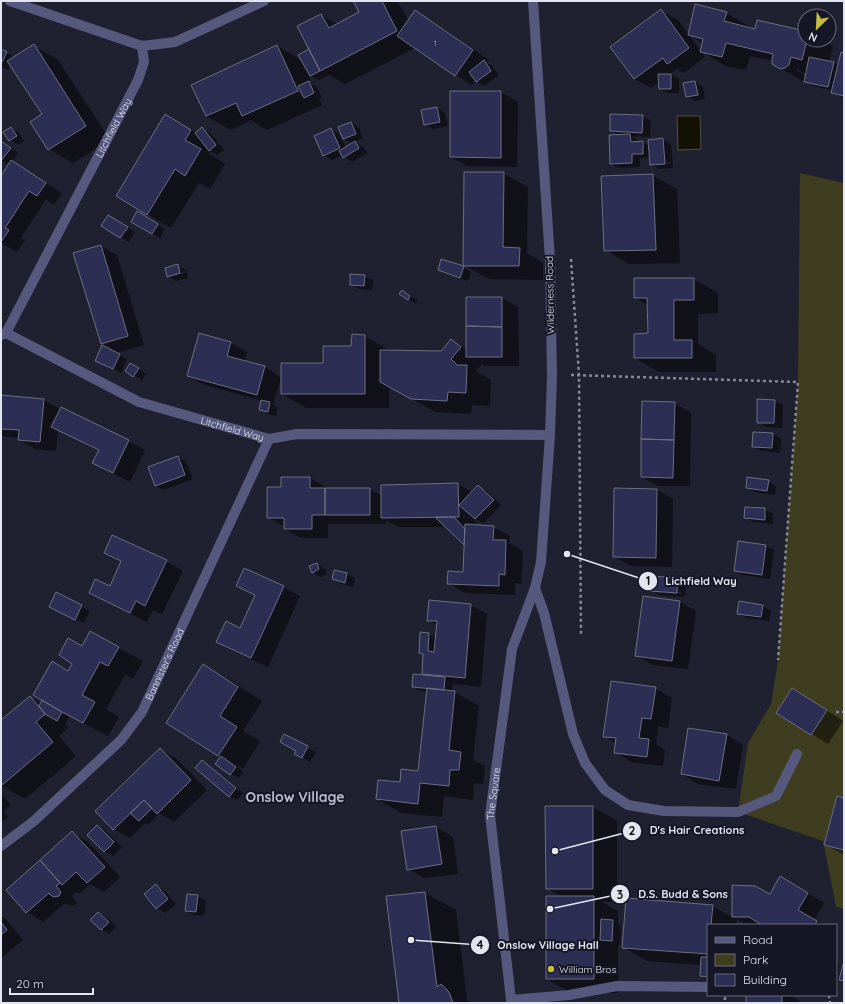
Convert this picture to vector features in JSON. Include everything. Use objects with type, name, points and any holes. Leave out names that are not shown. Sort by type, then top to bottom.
[{"type":"street","points":[[10,1],[142,46],[175,42],[264,1]]},
{"type":"street","name":"Wilderness Road","points":[[534,1],[550,260],[552,376],[550,435],[541,562],[535,588]]},
{"type":"street","name":"Litchfield Way","points":[[142,46],[144,62],[138,80],[3,334],[139,402],[269,439],[297,434],[550,435]]},
{"type":"street","name":"Bannister's Road","points":[[1,846],[34,821],[121,740],[142,712],[269,439]]},
{"type":"street","points":[[535,588],[544,613],[573,734],[585,763],[605,790],[628,805],[664,811],[738,812],[776,796],[797,754]]},
{"type":"street","name":"The Square","points":[[512,1002],[490,816],[512,649],[535,588]]},
{"type":"street","points":[[512,1002],[569,995],[617,986],[707,986]]},
{"type":"path","points":[[552,376],[579,375],[798,382],[778,660]]},
{"type":"path","points":[[836,712],[844,712]]},
{"type":"green space","points":[[800,173],[844,183],[844,909],[836,907],[823,841],[738,812],[748,743],[771,704],[778,660],[798,382]]},
{"type":"shaded area","points":[[677,116],[700,116],[701,149],[678,150]]},
{"type":"building","points":[[353,1],[382,1],[397,31],[320,71],[297,26],[321,14],[329,28],[359,12]]},
{"type":"building","points":[[695,4],[727,12],[724,21],[755,29],[757,20],[797,29],[797,48],[805,48],[802,60],[791,57],[789,65],[780,69],[772,64],[773,54],[726,43],[722,57],[700,52],[703,39],[688,35]]},
{"type":"building","points":[[661,9],[689,48],[667,64],[663,58],[634,79],[610,47]]},
{"type":"building","points":[[415,10],[473,50],[455,76],[397,36]]},
{"type":"building","points":[[34,44],[86,126],[48,150],[30,122],[42,114],[7,61]]},
{"type":"building","points":[[277,45],[298,91],[242,116],[236,103],[206,116],[191,85]]},
{"type":"building","points":[[1,49],[7,52],[1,64]]},
{"type":"building","points":[[309,49],[320,71],[310,76],[298,55]]},
{"type":"building","points":[[841,52],[844,53],[844,96],[831,93]]},
{"type":"building","points":[[809,57],[834,62],[828,87],[804,82]]},
{"type":"building","points":[[484,60],[491,71],[476,82],[469,72]]},
{"type":"building","points":[[658,74],[671,74],[671,89],[659,89]]},
{"type":"building","points":[[309,81],[314,93],[304,98],[298,86]]},
{"type":"building","points":[[695,81],[698,95],[686,97],[683,83]]},
{"type":"building","points":[[450,91],[501,91],[501,158],[450,157]]},
{"type":"building","points":[[437,107],[440,122],[424,125],[421,110]]},
{"type":"building","points":[[165,114],[191,130],[185,140],[201,149],[185,176],[175,169],[147,215],[116,196]]},
{"type":"building","points":[[610,114],[643,115],[642,133],[610,131]]},
{"type":"building","points":[[351,122],[356,134],[343,139],[338,127]]},
{"type":"building","points":[[11,127],[17,136],[9,141],[3,132]]},
{"type":"building","points":[[202,127],[216,145],[209,151],[195,133]]},
{"type":"building","points":[[331,128],[340,148],[323,156],[314,136]]},
{"type":"building","points":[[630,134],[631,142],[643,141],[643,154],[632,154],[632,163],[610,164],[609,135]]},
{"type":"building","points":[[663,138],[665,164],[650,165],[648,140]]},
{"type":"building","points":[[1,141],[11,148],[1,161]]},
{"type":"building","points":[[355,141],[359,148],[343,158],[339,151]]},
{"type":"building","points":[[11,160],[46,183],[37,196],[29,191],[5,228],[9,230],[1,242],[1,176]]},
{"type":"building","points":[[464,172],[504,172],[503,247],[520,248],[519,266],[463,266]]},
{"type":"building","points":[[653,174],[656,250],[604,251],[601,176]]},
{"type":"building","points":[[137,211],[158,224],[152,234],[131,222]]},
{"type":"building","points":[[108,215],[128,227],[120,238],[101,226]]},
{"type":"building","points":[[101,245],[128,336],[101,344],[73,253]]},
{"type":"building","points":[[441,259],[464,266],[460,278],[438,270]]},
{"type":"building","points":[[178,264],[180,273],[167,277],[165,268]]},
{"type":"building","points":[[350,274],[365,275],[364,286],[350,285]]},
{"type":"building","points":[[634,278],[694,278],[694,300],[674,300],[674,340],[692,340],[692,358],[634,358],[634,334],[648,333],[647,298],[634,298]]},
{"type":"building","points":[[402,290],[410,296],[408,300],[399,294]]},
{"type":"building","points":[[466,297],[502,297],[502,327],[466,326]]},
{"type":"building","points":[[466,326],[502,327],[502,357],[466,357]]},
{"type":"building","points":[[199,333],[231,342],[227,356],[265,366],[257,395],[187,376]]},
{"type":"building","points":[[352,334],[365,335],[365,394],[281,394],[281,363],[323,363],[323,346],[351,346]]},
{"type":"building","points":[[451,339],[461,347],[451,359],[457,365],[467,365],[466,393],[448,392],[447,401],[411,399],[380,382],[380,350],[441,351]]},
{"type":"building","points":[[102,345],[120,354],[113,369],[95,361]]},
{"type":"building","points":[[130,363],[139,368],[133,377],[125,371]]},
{"type":"building","points":[[1,395],[44,399],[40,442],[18,440],[19,430],[1,429]]},
{"type":"building","points":[[757,399],[775,400],[774,423],[757,423]]},
{"type":"building","points":[[261,400],[270,402],[268,412],[259,410]]},
{"type":"building","points":[[642,401],[675,402],[674,440],[641,439]]},
{"type":"building","points":[[61,407],[129,440],[113,473],[92,463],[99,450],[51,427]]},
{"type":"building","points":[[753,432],[773,433],[772,448],[752,447]]},
{"type":"building","points":[[641,439],[674,440],[673,478],[641,477]]},
{"type":"building","points":[[178,456],[185,475],[155,486],[148,467]]},
{"type":"building","points":[[281,477],[310,477],[310,488],[325,488],[325,515],[312,515],[312,529],[284,529],[284,518],[267,518],[267,487],[281,487]]},
{"type":"building","points":[[747,477],[769,480],[767,491],[746,488]]},
{"type":"building","points":[[458,483],[459,517],[381,518],[381,485]]},
{"type":"building","points":[[478,485],[494,500],[475,519],[459,505]]},
{"type":"building","points":[[325,488],[370,488],[370,515],[325,515]]},
{"type":"building","points":[[614,488],[657,489],[656,558],[613,557]]},
{"type":"building","points":[[745,507],[765,508],[765,520],[744,518]]},
{"type":"building","points":[[435,517],[454,517],[465,529],[464,545]]},
{"type":"building","points":[[465,524],[494,526],[493,540],[506,540],[505,575],[499,574],[499,586],[447,584],[448,571],[463,572]]},
{"type":"building","points":[[112,535],[167,560],[145,606],[136,601],[130,613],[89,593],[95,579],[110,586],[121,561],[104,553]]},
{"type":"building","points":[[738,541],[766,545],[762,575],[734,571]]},
{"type":"building","points":[[317,563],[319,569],[312,573],[309,566]]},
{"type":"building","points":[[244,568],[284,586],[251,658],[216,642],[226,621],[240,628],[255,595],[236,586]]},
{"type":"building","points":[[334,570],[347,573],[345,583],[332,579]]},
{"type":"building","points":[[651,576],[678,578],[677,593],[650,591]]},
{"type":"building","points":[[56,592],[82,605],[75,620],[49,607]]},
{"type":"building","points":[[643,596],[680,601],[672,661],[635,656]]},
{"type":"building","points":[[429,600],[471,604],[465,678],[422,674],[423,654],[419,653],[420,632],[429,633],[428,651],[434,652],[437,621],[427,621]]},
{"type":"building","points":[[739,601],[763,605],[761,617],[737,614]]},
{"type":"building","points":[[90,631],[119,647],[108,666],[100,662],[82,695],[95,702],[83,723],[33,695],[52,661],[68,671],[72,664],[59,655],[68,638],[82,646]]},
{"type":"building","points":[[203,664],[238,687],[220,716],[237,727],[218,756],[166,723]]},
{"type":"building","points":[[413,674],[445,677],[444,690],[412,687]]},
{"type":"building","points":[[611,681],[656,687],[651,719],[642,718],[639,738],[649,739],[647,757],[614,753],[616,738],[603,737]]},
{"type":"building","points":[[427,688],[455,691],[449,750],[461,752],[459,770],[450,770],[449,786],[420,783],[418,804],[376,799],[378,780],[400,782],[401,769],[418,771]]},
{"type":"building","points":[[792,688],[827,710],[811,735],[776,713]]},
{"type":"building","points":[[30,696],[45,714],[36,722],[53,742],[1,786],[1,720]]},
{"type":"building","points":[[42,700],[62,712],[57,721],[45,714],[39,706]]},
{"type":"building","points":[[688,728],[727,734],[719,781],[681,774]]},
{"type":"building","points":[[284,734],[308,746],[302,758],[294,754],[296,751],[280,742]]},
{"type":"building","points":[[160,748],[191,780],[157,814],[144,800],[113,830],[95,811]]},
{"type":"building","points":[[221,756],[236,767],[230,775],[215,764]]},
{"type":"building","points":[[202,760],[236,788],[229,797],[195,768]]},
{"type":"building","points":[[837,796],[844,798],[844,850],[824,845]]},
{"type":"building","points":[[144,800],[152,808],[139,821],[130,813]]},
{"type":"building","points":[[545,806],[593,806],[593,889],[546,889]]},
{"type":"building","points":[[97,825],[114,842],[104,852],[87,835]]},
{"type":"building","points":[[436,826],[442,864],[407,870],[401,831]]},
{"type":"building","points":[[72,831],[105,867],[87,883],[76,872],[62,885],[40,860]]},
{"type":"building","points":[[40,860],[60,883],[56,886],[61,892],[59,896],[53,897],[49,893],[26,913],[6,890]]},
{"type":"building","points":[[780,876],[808,893],[798,910],[817,921],[816,924],[760,924],[749,917],[732,917],[732,885],[755,886],[770,894]]},
{"type":"building","points":[[156,884],[168,899],[156,909],[144,894]]},
{"type":"building","points":[[425,892],[437,987],[441,984],[449,992],[453,1003],[399,1003],[386,896]]},
{"type":"building","points":[[187,894],[198,895],[196,912],[185,911]]},
{"type":"building","points":[[546,896],[594,896],[594,979],[546,979]]},
{"type":"building","points":[[626,898],[713,905],[711,924],[707,924],[707,954],[622,948]]},
{"type":"building","points":[[98,912],[109,922],[101,930],[90,920]]},
{"type":"building","points":[[601,919],[613,920],[612,941],[600,940]]},
{"type":"building","points":[[1,922],[7,930],[1,935]]},
{"type":"building","points":[[701,957],[707,957],[707,977],[700,976]]},
{"type":"building","points":[[844,961],[844,981],[839,980]]},
{"type":"building","points":[[746,996],[782,996],[782,1003],[746,1003]]},
{"type":"place","name":"Lichfield Way","points":[[567,554]]},
{"type":"place","name":"D's Hair Creations","points":[[555,851]]},
{"type":"place","name":"D.S. Budd & Sons","points":[[550,909]]},
{"type":"place","name":"Onslow Village Hall","points":[[411,940]]},
{"type":"place","name":"William Bros","points":[[551,969]]},
{"type":"district","name":"Onslow Village","points":[[295,797]]}]
